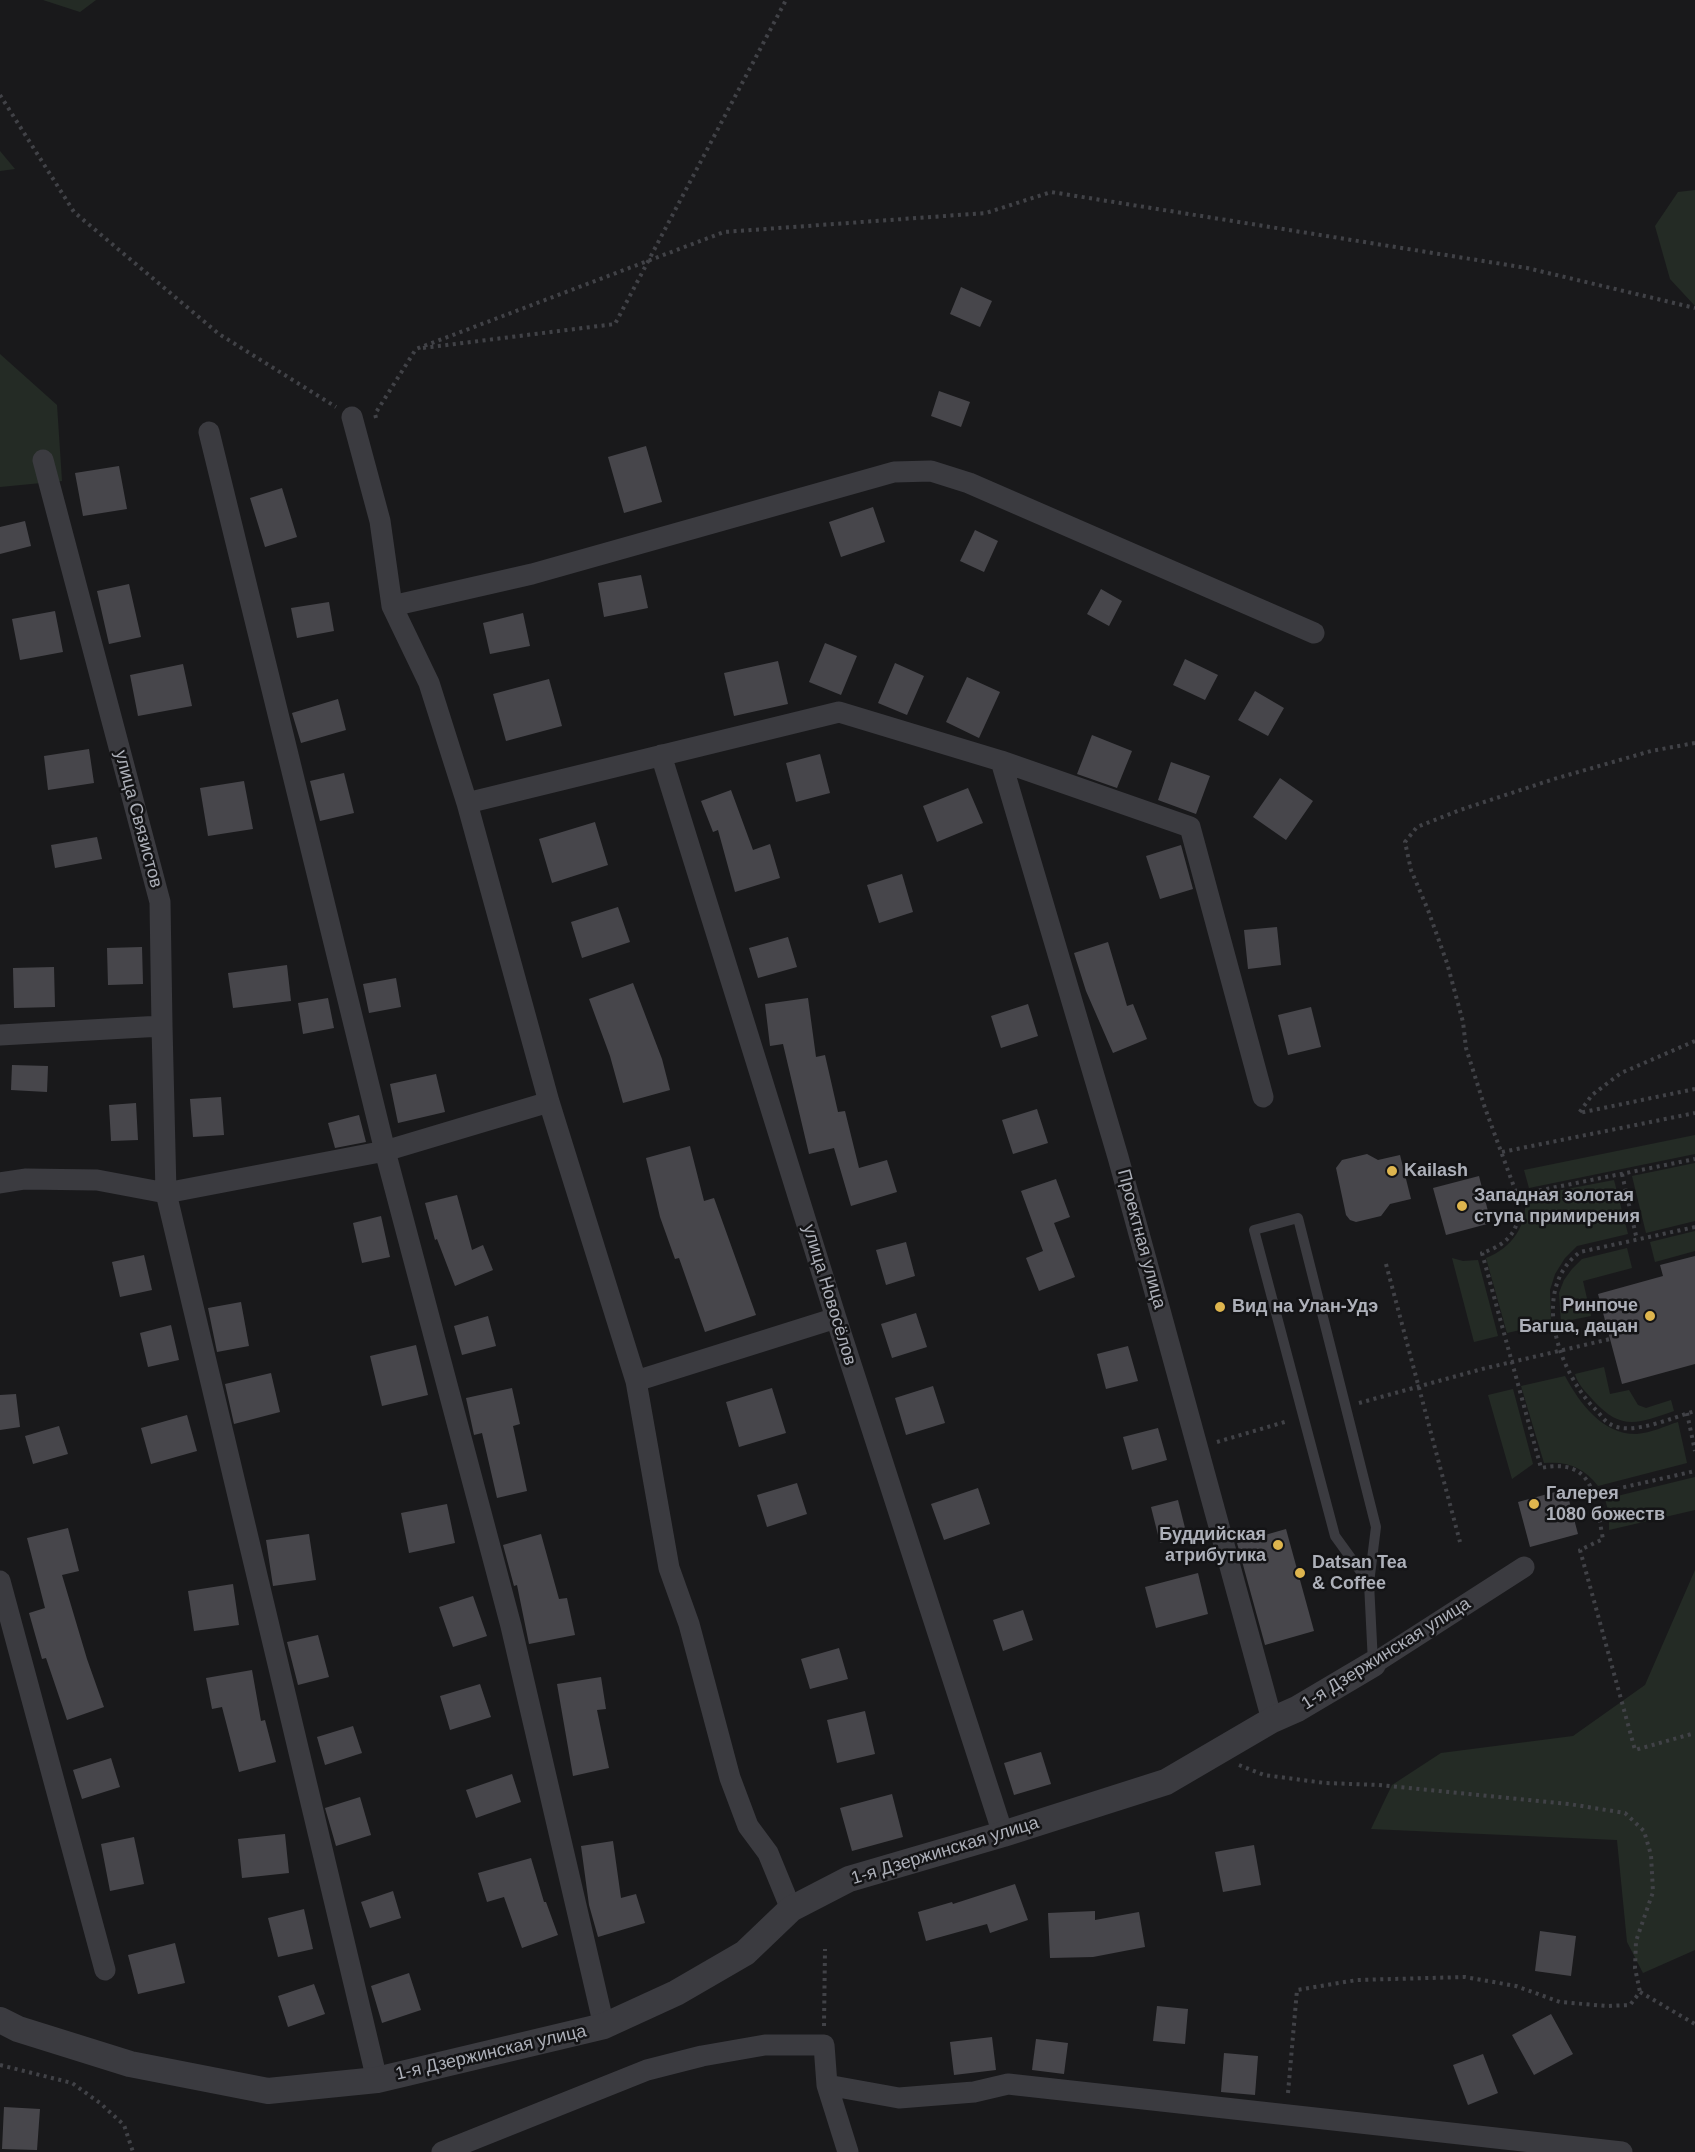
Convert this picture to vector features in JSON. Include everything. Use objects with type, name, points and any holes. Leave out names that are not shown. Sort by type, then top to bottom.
[{"type":"street","points":[[352,417],[380,521],[392,606],[429,683],[467,803],[549,1102],[636,1381],[669,1568],[690,1624],[730,1778],[748,1826],[768,1853],[791,1909]]},
{"type":"street","points":[[209,432],[385,1151],[511,1626],[604,2026]]},
{"type":"street","name":"улица Связистов","points":[[43,460],[160,902],[166,1193],[377,2080]]},
{"type":"street","points":[[392,606],[532,574],[894,472],[931,471],[969,483],[1314,633]]},
{"type":"street","points":[[467,803],[839,712],[1001,761],[1190,827],[1263,1097]]},
{"type":"street","name":"улица Новосёлов","points":[[661,755],[836,1318],[1003,1834]]},
{"type":"street","name":"Проектная улица","points":[[1001,761],[1119,1157],[1272,1720]]},
{"type":"street","points":[[0,1035],[162,1026]]},
{"type":"street","points":[[0,1183],[25,1179],[97,1180],[166,1193],[385,1151],[549,1102]]},
{"type":"street","points":[[636,1381],[836,1318]]},
{"type":"street","name":"1-я Дзержинская улица","points":[[0,2020],[18,2029],[130,2064],[268,2091],[377,2080],[604,2026],[676,1993],[745,1953],[791,1909],[849,1878],[1003,1834],[1166,1782],[1373,1664],[1524,1567]]},
{"type":"street","points":[[0,1581],[105,1970]]},
{"type":"street","points":[[442,2152],[647,2070],[702,2056],[765,2045],[824,2045],[827,2085],[848,2152]]},
{"type":"street","points":[[827,2085],[898,2098],[974,2092],[1008,2084],[1622,2152]]},
{"type":"lane","points":[[1369,1583],[1335,1536],[1254,1230],[1298,1218],[1376,1527],[1369,1583],[1373,1664]]},
{"type":"path","points":[[416,349],[615,324],[786,0]]},
{"type":"path","points":[[0,95],[74,212],[219,334],[352,417]]},
{"type":"path","points":[[377,426],[375,414],[416,349],[724,232],[986,213],[1051,192],[1527,268],[1695,308]]},
{"type":"path","points":[[1695,743],[1651,751],[1460,810],[1417,827],[1405,842],[1411,870],[1447,963],[1463,1022],[1466,1048],[1485,1108],[1517,1195],[1520,1209],[1517,1224],[1511,1236],[1498,1248],[1482,1253],[1541,1468],[1557,1465],[1574,1469],[1586,1478],[1594,1494],[1603,1539],[1580,1550],[1635,1750],[1695,1733]]},
{"type":"path","points":[[1695,1041],[1621,1073],[1592,1095],[1579,1113],[1695,1089]]},
{"type":"path","points":[[1502,1152],[1695,1113]]},
{"type":"path","points":[[1517,1195],[1695,1160]]},
{"type":"path","points":[[1622,1174],[1637,1240]]},
{"type":"path","points":[[1695,1227],[1580,1252],[1571,1259],[1560,1275],[1553,1295],[1554,1322],[1561,1350],[1575,1385],[1610,1424],[1625,1428],[1642,1427],[1695,1411]]},
{"type":"path","points":[[1386,1264],[1460,1542]]},
{"type":"path","points":[[1374,1399],[1511,1362],[1610,1339]]},
{"type":"path","points":[[1686,1413],[1695,1450]]},
{"type":"path","points":[[1214,1443],[1304,1417]]},
{"type":"path","points":[[1594,1494],[1695,1470]]},
{"type":"path","points":[[1220,1751],[1241,1767],[1264,1775],[1325,1783],[1379,1785],[1569,1804],[1625,1813],[1644,1831],[1651,1855],[1653,1892],[1636,1941],[1635,1968],[1640,1992],[1695,2024]]},
{"type":"path","points":[[824,2045],[825,1949]]},
{"type":"path","points":[[1286,2116],[1298,1990],[1357,1980],[1466,1977],[1516,1986],[1560,2002],[1607,2006],[1630,2005],[1640,1992]]},
{"type":"path","points":[[0,2065],[72,2084],[100,2103],[124,2125],[133,2152]]},
{"type":"shaded area","points":[[43,0],[96,0],[80,12]]},
{"type":"shaded area","points":[[0,151],[15,169],[0,171]]},
{"type":"shaded area","points":[[1695,190],[1695,306],[1670,279],[1655,226],[1678,192]]},
{"type":"shaded area","points":[[0,354],[57,405],[62,481],[0,487]]},
{"type":"shaded area","points":[[1695,1135],[1695,1154],[1529,1188],[1524,1170]]},
{"type":"shaded area","points":[[1695,1163],[1695,1221],[1646,1233],[1632,1176]]},
{"type":"shaded area","points":[[1614,1180],[1628,1234],[1577,1246],[1565,1258],[1555,1274],[1550,1290],[1551,1323],[1507,1333],[1486,1258],[1511,1242],[1524,1217],[1525,1197]]},
{"type":"shaded area","points":[[1695,1231],[1695,1251],[1655,1262],[1650,1242]]},
{"type":"shaded area","points":[[1627,1248],[1632,1268],[1583,1281],[1591,1316],[1561,1322],[1559,1293],[1572,1269],[1582,1259]]},
{"type":"shaded area","points":[[1452,1258],[1463,1261],[1478,1260],[1498,1336],[1474,1342]]},
{"type":"shaded area","points":[[1604,1367],[1610,1394],[1629,1390],[1638,1405],[1646,1408],[1671,1400],[1674,1411],[1650,1419],[1631,1422],[1613,1417],[1585,1391],[1575,1374]]},
{"type":"shaded area","points":[[1565,1376],[1585,1407],[1603,1423],[1614,1429],[1637,1434],[1678,1422],[1687,1463],[1598,1486],[1587,1474],[1568,1464],[1544,1463],[1521,1386]]},
{"type":"shaded area","points":[[1513,1389],[1533,1464],[1512,1479],[1488,1395]]},
{"type":"shaded area","points":[[1695,1477],[1695,1510],[1609,1530],[1609,1514],[1605,1499]]},
{"type":"shaded area","points":[[1695,1570],[1695,1950],[1643,1973],[1627,1942],[1617,1840],[1371,1829],[1392,1785],[1441,1753],[1573,1736],[1645,1685]]},
{"type":"building","points":[[961,287],[992,301],[980,327],[950,314]]},
{"type":"building","points":[[939,391],[970,402],[961,427],[931,416]]},
{"type":"building","points":[[646,446],[662,502],[624,513],[608,457]]},
{"type":"building","points":[[119,466],[127,509],[83,516],[75,473]]},
{"type":"building","points":[[282,488],[297,537],[265,547],[250,498]]},
{"type":"building","points":[[873,507],[885,542],[841,557],[829,522]]},
{"type":"building","points":[[25,521],[31,546],[0,554],[0,527]]},
{"type":"building","points":[[975,530],[998,541],[984,572],[960,561]]},
{"type":"building","points":[[641,575],[648,608],[604,617],[598,583]]},
{"type":"building","points":[[129,584],[141,637],[109,644],[97,591]]},
{"type":"building","points":[[1101,589],[1122,601],[1109,626],[1087,614]]},
{"type":"building","points":[[329,602],[334,631],[297,638],[291,608]]},
{"type":"building","points":[[55,611],[63,652],[20,660],[12,619]]},
{"type":"building","points":[[523,613],[530,646],[490,654],[483,623]]},
{"type":"building","points":[[825,643],[857,656],[841,695],[809,682]]},
{"type":"building","points":[[1185,659],[1218,675],[1205,700],[1173,685]]},
{"type":"building","points":[[778,661],[788,704],[734,716],[724,673]]},
{"type":"building","points":[[895,663],[924,676],[907,715],[878,703]]},
{"type":"building","points":[[183,664],[192,706],[138,716],[130,675]]},
{"type":"building","points":[[967,677],[1000,692],[979,738],[946,722]]},
{"type":"building","points":[[549,679],[562,726],[506,741],[493,694]]},
{"type":"building","points":[[1255,691],[1284,708],[1268,736],[1238,720]]},
{"type":"building","points":[[338,699],[346,730],[301,743],[292,713]]},
{"type":"building","points":[[1092,735],[1132,751],[1117,788],[1077,774]]},
{"type":"building","points":[[89,749],[94,783],[48,790],[44,756]]},
{"type":"building","points":[[820,754],[830,793],[796,802],[786,763]]},
{"type":"building","points":[[1171,762],[1210,776],[1196,814],[1158,800]]},
{"type":"building","points":[[344,773],[354,813],[320,821],[310,781]]},
{"type":"building","points":[[1280,778],[1313,801],[1286,840],[1253,817]]},
{"type":"building","points":[[244,781],[253,829],[208,836],[200,788]]},
{"type":"building","points":[[968,788],[983,823],[937,842],[923,806]]},
{"type":"building","points":[[731,790],[753,850],[770,844],[780,878],[735,892],[718,830],[713,832],[701,801]]},
{"type":"building","points":[[595,822],[608,865],[552,883],[539,839]]},
{"type":"building","points":[[97,837],[102,859],[55,868],[51,845]]},
{"type":"building","points":[[1181,845],[1193,889],[1160,899],[1146,856]]},
{"type":"building","points":[[902,874],[913,912],[879,923],[867,885]]},
{"type":"building","points":[[618,907],[630,942],[582,958],[571,922]]},
{"type":"building","points":[[1277,927],[1281,965],[1248,969],[1244,930]]},
{"type":"building","points":[[788,937],[797,967],[758,978],[749,948]]},
{"type":"building","points":[[1108,942],[1127,1006],[1133,1004],[1147,1039],[1113,1053],[1086,991],[1074,953]]},
{"type":"building","points":[[142,947],[143,984],[108,985],[107,948]]},
{"type":"building","points":[[287,965],[291,1001],[233,1008],[228,973]]},
{"type":"building","points":[[54,967],[55,1007],[14,1008],[13,968]]},
{"type":"building","points":[[396,978],[401,1007],[369,1013],[363,984]]},
{"type":"building","points":[[633,983],[662,1059],[670,1090],[623,1103],[610,1056],[589,999]]},
{"type":"building","points":[[328,998],[334,1028],[303,1034],[298,1003]]},
{"type":"building","points":[[808,998],[816,1057],[825,1055],[838,1112],[845,1111],[859,1168],[887,1160],[897,1192],[851,1206],[834,1148],[809,1154],[783,1044],[770,1046],[765,1004]]},
{"type":"building","points":[[1028,1004],[1038,1036],[1001,1048],[991,1016]]},
{"type":"building","points":[[1311,1007],[1321,1047],[1288,1055],[1278,1015]]},
{"type":"building","points":[[12,1065],[48,1066],[47,1092],[11,1090]]},
{"type":"building","points":[[436,1074],[445,1112],[398,1123],[390,1084]]},
{"type":"building","points":[[221,1097],[224,1135],[193,1137],[190,1099]]},
{"type":"building","points":[[136,1103],[138,1140],[111,1141],[109,1105]]},
{"type":"building","points":[[1037,1109],[1048,1143],[1013,1154],[1002,1120]]},
{"type":"building","points":[[359,1115],[366,1142],[335,1148],[328,1123]]},
{"type":"building","points":[[690,1146],[704,1201],[714,1198],[756,1315],[705,1332],[679,1258],[675,1259],[660,1217],[646,1158]]},
{"type":"building","points":[[1367,1154],[1378,1160],[1400,1155],[1411,1199],[1390,1204],[1381,1216],[1356,1222],[1350,1220],[1346,1215],[1336,1168],[1342,1160]]},
{"type":"building","name":"Западная золотая ступа примирения","points":[[1479,1176],[1491,1223],[1446,1235],[1433,1188]]},
{"type":"building","points":[[1056,1179],[1070,1217],[1054,1223],[1075,1277],[1039,1291],[1026,1258],[1043,1251],[1021,1191]]},
{"type":"building","points":[[457,1195],[472,1250],[483,1245],[493,1270],[455,1286],[437,1239],[435,1240],[425,1203]]},
{"type":"building","points":[[381,1216],[390,1257],[362,1263],[353,1223]]},
{"type":"building","points":[[906,1242],[915,1276],[886,1285],[876,1250]]},
{"type":"building","points":[[144,1255],[152,1290],[120,1297],[112,1262]]},
{"type":"building","name":"Ринпоче Багша, дацан","points":[[1695,1256],[1695,1364],[1622,1384],[1598,1294],[1663,1276],[1660,1265]]},
{"type":"building","points":[[241,1302],[249,1346],[217,1352],[208,1308]]},
{"type":"building","points":[[916,1313],[927,1347],[892,1358],[881,1324]]},
{"type":"building","points":[[488,1316],[496,1346],[462,1355],[454,1326]]},
{"type":"building","points":[[171,1325],[179,1360],[148,1367],[140,1333]]},
{"type":"building","points":[[416,1345],[428,1395],[382,1406],[370,1356]]},
{"type":"building","points":[[1128,1346],[1138,1381],[1106,1389],[1097,1354]]},
{"type":"building","points":[[271,1373],[280,1412],[234,1424],[225,1384]]},
{"type":"building","points":[[933,1386],[945,1423],[906,1435],[895,1398]]},
{"type":"building","points":[[512,1388],[520,1424],[513,1426],[527,1491],[497,1498],[482,1433],[474,1435],[466,1398]]},
{"type":"building","points":[[772,1388],[786,1433],[739,1447],[726,1402]]},
{"type":"building","points":[[16,1394],[20,1427],[0,1430],[0,1395]]},
{"type":"building","points":[[187,1415],[197,1451],[151,1464],[141,1428]]},
{"type":"building","points":[[59,1426],[68,1454],[33,1464],[25,1436]]},
{"type":"building","points":[[1158,1428],[1167,1460],[1132,1470],[1123,1437]]},
{"type":"building","points":[[797,1483],[807,1514],[767,1527],[757,1495]]},
{"type":"building","points":[[978,1488],[990,1524],[944,1540],[931,1504]]},
{"type":"building","points":[[1566,1489],[1578,1534],[1530,1547],[1518,1502]]},
{"type":"building","points":[[1178,1500],[1187,1536],[1160,1543],[1151,1507]]},
{"type":"building","points":[[447,1504],[455,1543],[409,1553],[401,1513]]},
{"type":"building","points":[[68,1528],[79,1571],[62,1575],[104,1707],[67,1720],[46,1658],[42,1659],[29,1613],[45,1608],[27,1538]]},
{"type":"building","points":[[1286,1529],[1314,1631],[1265,1645],[1237,1543]]},
{"type":"building","points":[[309,1534],[316,1580],[273,1586],[266,1540]]},
{"type":"building","points":[[541,1534],[559,1599],[567,1598],[575,1635],[529,1644],[517,1585],[514,1586],[503,1545]]},
{"type":"building","points":[[1198,1573],[1208,1614],[1156,1628],[1145,1587]]},
{"type":"building","points":[[233,1584],[239,1625],[194,1631],[188,1591]]},
{"type":"building","points":[[473,1596],[487,1636],[453,1647],[439,1607]]},
{"type":"building","points":[[1023,1610],[1033,1640],[1003,1651],[993,1620]]},
{"type":"building","points":[[318,1635],[329,1677],[298,1685],[287,1642]]},
{"type":"building","points":[[839,1648],[848,1679],[810,1689],[801,1659]]},
{"type":"building","points":[[252,1670],[261,1721],[265,1720],[276,1762],[239,1772],[222,1707],[212,1709],[206,1678]]},
{"type":"building","points":[[601,1677],[606,1709],[597,1710],[609,1768],[573,1776],[557,1684]]},
{"type":"building","points":[[480,1684],[491,1717],[450,1730],[440,1696]]},
{"type":"building","points":[[865,1711],[875,1754],[837,1763],[827,1720]]},
{"type":"building","points":[[353,1726],[362,1753],[325,1765],[317,1737]]},
{"type":"building","points":[[1041,1752],[1051,1784],[1014,1795],[1004,1763]]},
{"type":"building","points":[[111,1758],[120,1787],[82,1799],[73,1770]]},
{"type":"building","points":[[512,1774],[521,1802],[476,1818],[466,1790]]},
{"type":"building","points":[[892,1794],[903,1837],[852,1851],[840,1808]]},
{"type":"building","points":[[360,1797],[371,1835],[336,1846],[325,1808]]},
{"type":"building","points":[[285,1834],[289,1873],[242,1878],[238,1839]]},
{"type":"building","points":[[134,1837],[144,1884],[110,1891],[101,1844]]},
{"type":"building","points":[[613,1841],[621,1898],[636,1894],[645,1923],[598,1937],[589,1905],[581,1846]]},
{"type":"building","points":[[1254,1845],[1261,1885],[1223,1892],[1215,1852]]},
{"type":"building","points":[[531,1858],[544,1902],[546,1902],[558,1935],[522,1948],[504,1897],[487,1902],[478,1873]]},
{"type":"building","points":[[1015,1884],[1028,1920],[990,1933],[987,1924],[926,1941],[918,1912],[952,1902],[953,1904]]},
{"type":"building","points":[[393,1891],[401,1918],[370,1928],[361,1902]]},
{"type":"building","points":[[304,1909],[313,1949],[278,1957],[268,1918]]},
{"type":"building","points":[[1095,1911],[1095,1920],[1139,1912],[1145,1947],[1093,1957],[1050,1958],[1048,1913]]},
{"type":"building","points":[[1540,1931],[1576,1936],[1571,1976],[1535,1971]]},
{"type":"building","points":[[175,1943],[185,1983],[138,1994],[128,1955]]},
{"type":"building","points":[[409,1973],[421,2010],[382,2023],[371,1986]]},
{"type":"building","points":[[314,1984],[325,2014],[288,2027],[278,1996]]},
{"type":"building","points":[[1157,2006],[1188,2009],[1185,2044],[1153,2041]]},
{"type":"building","points":[[1551,2014],[1573,2054],[1534,2075],[1512,2035]]},
{"type":"building","points":[[992,2037],[996,2070],[954,2075],[950,2042]]},
{"type":"building","points":[[1036,2039],[1068,2043],[1064,2074],[1032,2070]]},
{"type":"building","points":[[1224,2053],[1258,2056],[1255,2095],[1221,2092]]},
{"type":"building","points":[[1483,2054],[1498,2093],[1468,2105],[1453,2065]]},
{"type":"building","points":[[4,2107],[40,2109],[37,2150],[2,2149]]},
{"type":"place","name":"Kailash","points":[[1392,1171]]},
{"type":"place","name":"Западная золотая ступа примирения","points":[[1462,1206]]},
{"type":"place","name":"Вид на Улан-Удэ","points":[[1220,1307]]},
{"type":"place","name":"Ринпоче Багша, дацан","points":[[1650,1316]]},
{"type":"place","name":"Галерея 1080 божеств","points":[[1534,1504]]},
{"type":"place","name":"Буддийская атрибутика","points":[[1278,1545]]},
{"type":"place","name":"Datsan Tea & Coffee","points":[[1300,1573]]}]
